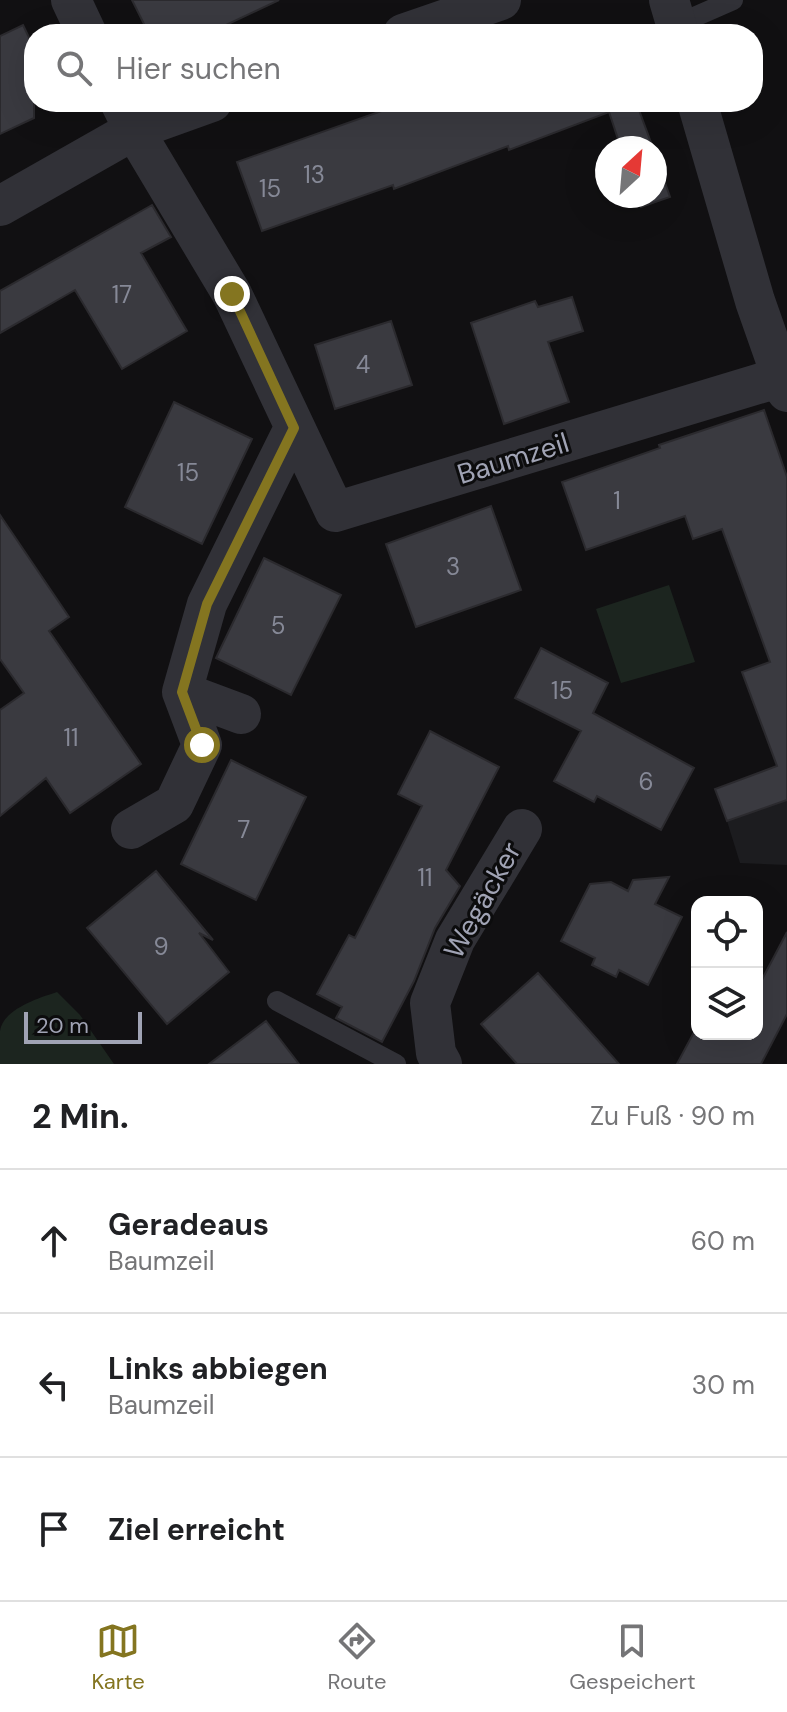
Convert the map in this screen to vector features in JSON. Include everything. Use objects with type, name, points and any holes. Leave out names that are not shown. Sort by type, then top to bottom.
[{"type":"street","points":[[71,0],[82,24]]},
{"type":"street","points":[[432,24],[501,0]]},
{"type":"street","points":[[0,206],[127,116],[151,112]]},
{"type":"street","points":[[700,112],[777,334],[784,384]]},
{"type":"street","name":"Baumzeil","points":[[127,116],[232,294],[335,512],[784,384]]},
{"type":"street","points":[[131,829],[174,804],[202,745],[182,692],[195,598],[294,428]]},
{"type":"street","points":[[182,692],[241,714]]},
{"type":"street","name":"Wegäcker","points":[[442,1064],[436,1053],[430,1003],[455,940],[522,829]]},
{"type":"lane","points":[[675,20],[733,0]]},
{"type":"lane","points":[[277,1001],[396,1064]]},
{"type":"shaded area","points":[[669,585],[695,662],[621,683],[596,609]]},
{"type":"shaded area","points":[[787,800],[787,865],[740,863],[727,821]]},
{"type":"shaded area","points":[[57,992],[80,1015],[114,1064],[0,1064],[0,1031],[8,1016]]},
{"type":"building","points":[[132,0],[279,0],[228,24],[144,24]]},
{"type":"building","points":[[24,27],[24,112],[34,112],[34,118],[0,134],[0,36]]},
{"type":"building","points":[[379,112],[609,112],[509,150],[508,146],[394,189],[393,185],[262,231],[237,162]]},
{"type":"building","points":[[609,112],[640,112],[649,136],[617,136]]},
{"type":"building","points":[[152,205],[171,237],[141,253],[187,331],[122,369],[75,290],[0,333],[0,291]]},
{"type":"building","points":[[572,297],[583,331],[548,342],[569,402],[504,424],[471,323],[535,301],[538,307]]},
{"type":"building","points":[[391,321],[412,385],[335,409],[315,345]]},
{"type":"building","points":[[174,402],[252,439],[202,544],[125,507]]},
{"type":"building","points":[[764,410],[787,477],[787,800],[727,821],[715,789],[777,766],[742,672],[770,662],[722,529],[693,539],[685,516],[586,550],[562,482]]},
{"type":"building","points":[[491,506],[521,590],[416,627],[386,544]]},
{"type":"building","points":[[0,515],[69,617],[49,631],[141,764],[70,813],[46,778],[0,816],[0,710],[24,693],[0,659]]},
{"type":"building","points":[[264,558],[341,595],[291,695],[216,658]]},
{"type":"building","points":[[541,648],[608,683],[593,713],[694,768],[661,830],[597,796],[594,802],[554,781],[581,731],[515,698]]},
{"type":"building","points":[[430,731],[499,767],[446,870],[460,886],[435,928],[414,981],[382,1042],[336,1018],[342,1007],[317,994],[349,935],[355,938],[422,806],[398,794]]},
{"type":"building","points":[[231,760],[306,797],[256,900],[181,864]]},
{"type":"building","points":[[156,871],[213,940],[199,933],[229,972],[167,1024],[87,928]]},
{"type":"building","points":[[669,877],[655,904],[682,917],[648,985],[619,970],[616,977],[592,965],[595,958],[561,941],[590,884],[611,882],[628,891],[633,880]]},
{"type":"building","points":[[787,932],[787,1014],[761,1064],[677,1064],[691,1038],[763,1040],[763,978]]},
{"type":"building","points":[[538,973],[619,1064],[517,1064],[481,1024]]},
{"type":"building","points":[[266,1021],[299,1064],[209,1064]]},
{"type":"route","points":[[202,745],[182,692],[207,604],[294,428],[232,294]]}]
